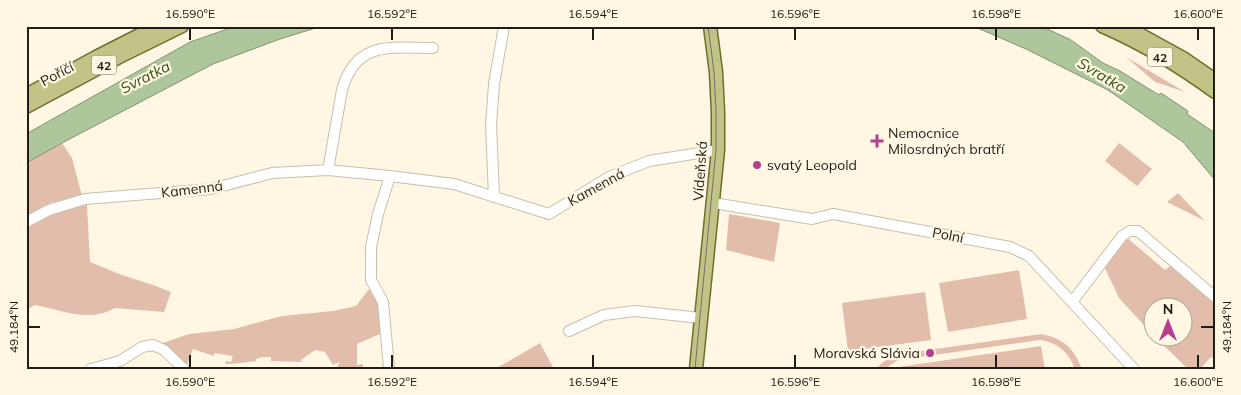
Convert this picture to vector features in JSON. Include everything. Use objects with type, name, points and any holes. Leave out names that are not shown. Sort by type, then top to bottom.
[{"type":"main road","name":"Poříčí","points":[[26,95],[96,56],[157,26]]},
{"type":"main road","name":"Poříčí","points":[[26,107],[182,26]]},
{"type":"main road","name":"Vídeňská","points":[[696,369],[718,150],[716,72],[710,26]]},
{"type":"main road","name":"42","points":[[1102,26],[1148,50],[1215,92]]},
{"type":"main road","name":"42","points":[[1125,26],[1183,58],[1215,80]]},
{"type":"street","points":[[494,197],[491,125],[494,84],[504,26]]},
{"type":"street","points":[[328,170],[345,78],[356,62],[368,53],[383,48],[433,48]]},
{"type":"street","name":"Kamenná","points":[[26,222],[49,210],[85,199],[212,189],[272,173],[328,170],[454,184],[549,214],[609,177],[649,161],[718,150]]},
{"type":"street","points":[[389,368],[383,302],[370,280],[371,247],[378,214],[390,176]]},
{"type":"street","name":"Polní","points":[[713,203],[812,219],[832,214],[1010,247],[1029,256],[1134,369]]},
{"type":"street","points":[[1072,302],[1122,236],[1130,231],[1138,231],[1215,297]]},
{"type":"street","points":[[570,332],[604,315],[635,311],[702,318]]},
{"type":"street","points":[[91,369],[120,362],[142,347],[153,345],[164,350],[184,369]]},
{"type":"shaded area","points":[[1126,57],[1185,92],[1155,82]]},
{"type":"shaded area","points":[[62,143],[72,158],[82,196],[49,203],[49,206],[26,218],[26,163]]},
{"type":"shaded area","points":[[1119,143],[1152,169],[1137,186],[1105,161]]},
{"type":"shaded area","points":[[1178,193],[1205,221],[1167,202]]},
{"type":"shaded area","points":[[87,205],[90,262],[171,292],[164,312],[115,308],[95,315],[85,315],[35,305],[26,310],[26,229],[55,213]]},
{"type":"shaded area","points":[[729,214],[780,223],[774,262],[726,250]]},
{"type":"shaded area","points":[[1126,237],[1165,270],[1172,264],[1215,302],[1215,360],[1211,357],[1200,369],[1188,369],[1166,348],[1194,348],[1194,298],[1144,298],[1144,325],[1119,298],[1103,264]]},
{"type":"shaded area","points":[[1019,270],[1027,319],[948,332],[939,283]]},
{"type":"shaded area","points":[[369,289],[378,304],[380,334],[357,344],[357,365],[363,364],[363,369],[336,369],[340,362],[333,365],[325,352],[315,350],[301,360],[301,362],[271,361],[271,357],[263,357],[256,359],[256,361],[225,364],[226,361],[231,362],[233,356],[214,353],[214,356],[193,349],[186,367],[160,344],[189,334],[234,329],[282,316],[333,311],[356,306]]},
{"type":"shaded area","points":[[925,292],[931,340],[848,351],[842,303]]},
{"type":"shaded area","name":"Moravská Slávia","points":[[1041,334],[1056,338],[1067,345],[1082,369],[1075,369],[1069,357],[1062,349],[1052,343],[1040,340],[899,360],[886,367],[876,369],[886,360],[900,354]]},
{"type":"shaded area","points":[[540,343],[554,369],[495,369]]},
{"type":"shaded area","points":[[1041,346],[1045,369],[899,369],[899,367]]},
{"type":"water","name":"Svratka","points":[[236,26],[322,26],[280,39],[213,64],[26,163],[26,134],[190,42]]},
{"type":"water","name":"Svratka","points":[[973,26],[1041,26],[1071,40],[1103,63],[1159,95],[1161,93],[1188,111],[1187,114],[1215,133],[1215,180],[1183,142],[1108,90],[1026,49]]},
{"type":"tram line","points":[[695,369],[716,150],[714,72],[708,26]]},
{"type":"place","name":"Nemocnice Milosrdných bratří","points":[[877,141]]},
{"type":"place","name":"svatý Leopold","points":[[757,165]]},
{"type":"place","name":"Moravská Slávia","points":[[930,353]]}]
